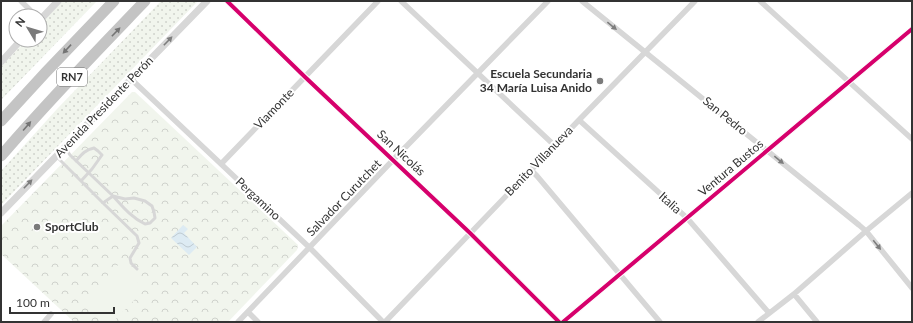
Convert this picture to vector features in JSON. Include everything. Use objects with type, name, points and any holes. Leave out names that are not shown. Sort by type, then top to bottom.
[{"type":"highway","name":"RN7","points":[[1,122],[46,72],[114,1]]},
{"type":"highway","name":"RN7","points":[[1,156],[29,123],[146,1]]},
{"type":"street","points":[[48,12],[58,1]]},
{"type":"street","name":"Avenida Presidente Perón","points":[[1,213],[207,1]]},
{"type":"street","name":"San Nicolás","points":[[227,1],[470,233],[559,322]]},
{"type":"street","name":"Viamonte","points":[[221,164],[378,1]]},
{"type":"street","points":[[401,1],[554,145]]},
{"type":"street","name":"Salvador Curutchet","points":[[238,322],[548,1]]},
{"type":"street","name":"San Pedro","points":[[582,1],[866,231],[912,288]]},
{"type":"street","name":"Benito Villanueva","points":[[384,322],[695,1]]},
{"type":"street","points":[[760,1],[912,139]]},
{"type":"street","name":"Ventura Bustos","points":[[563,322],[912,29]]},
{"type":"street","points":[[1,62],[14,48]]},
{"type":"street","name":"Pergamino","points":[[131,80],[310,248],[384,322]]},
{"type":"street","name":"Italia","points":[[579,120],[687,218],[768,314]]},
{"type":"street","points":[[531,170],[542,181],[660,322]]},
{"type":"street","points":[[758,322],[794,294],[912,193]]},
{"type":"street","points":[[794,294],[817,322]]},
{"type":"street","points":[[248,312],[258,322]]},
{"type":"street","points":[[44,322],[51,314]]},
{"type":"lane","points":[[65,146],[70,155],[113,196],[138,221],[145,224],[150,223],[155,218],[152,206],[145,201],[134,198],[125,199],[113,196],[103,203]]},
{"type":"lane","points":[[76,161],[88,150],[94,148],[102,155],[81,181]]},
{"type":"lane","points":[[56,156],[137,236],[139,243],[130,258],[131,263],[137,269]]},
{"type":"green space","points":[[62,1],[97,1],[1,100],[1,67],[19,48],[48,48],[48,16]]},
{"type":"green space","points":[[161,1],[198,1],[1,205],[1,171],[57,109]]},
{"type":"green space","points":[[132,92],[135,92],[298,245],[297,250],[228,322],[74,322],[1,254],[1,226]]},
{"type":"green space","points":[[119,264],[145,289],[113,322],[104,322],[83,301]]},
{"type":"water","points":[[183,225],[188,229],[184,233],[197,247],[189,255],[171,238]]},
{"type":"cycle path","points":[[227,1],[470,233],[559,322]]},
{"type":"cycle path","points":[[563,322],[912,29]]},
{"type":"place","name":"Escuela Secundaria 34 María Luisa Anido","points":[[600,81]]},
{"type":"place","name":"SportClub","points":[[37,227]]}]
